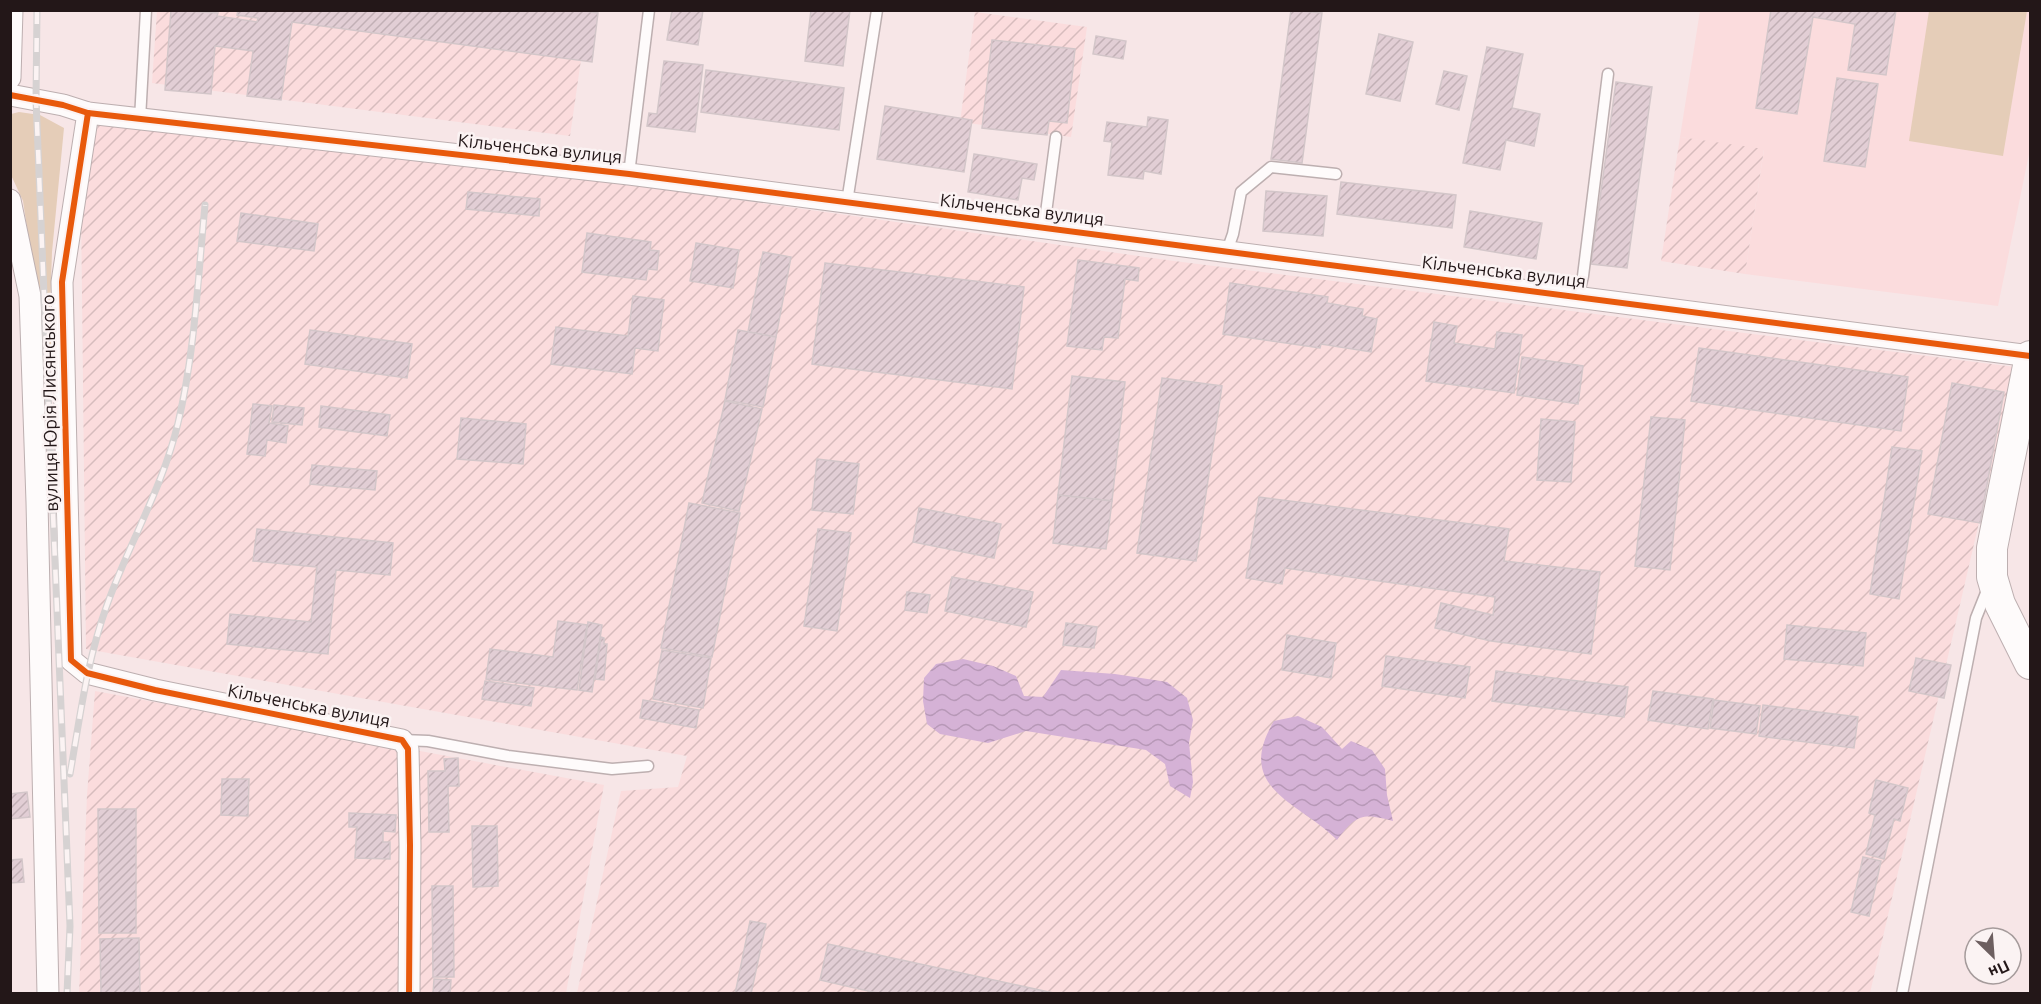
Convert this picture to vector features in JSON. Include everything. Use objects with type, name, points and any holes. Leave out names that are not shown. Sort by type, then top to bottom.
[{"type":"street","points":[[10,78],[12,10]]},
{"type":"street","name":"Кільченська вулиця","points":[[10,95],[63,105],[88,113],[629,174],[2031,356]]},
{"type":"street","name":"вулиця Юрія Лисянського","points":[[71,660],[62,282],[88,113]]},
{"type":"street","points":[[10,200],[30,296],[48,993]]},
{"type":"street","points":[[2031,356],[1992,548],[1992,577],[2000,604],[2031,664]]},
{"type":"street","name":"Кільченська вулиця","points":[[71,660],[87,673],[156,690],[402,740],[408,749],[409,993]]},
{"type":"lane","points":[[140,119],[146,10]]},
{"type":"lane","points":[[629,174],[649,10]]},
{"type":"lane","points":[[847,202],[877,10]]},
{"type":"lane","points":[[1578,297],[1608,74]]},
{"type":"lane","points":[[1044,228],[1056,137]]},
{"type":"lane","points":[[1227,251],[1233,234],[1241,192],[1270,167],[1336,174]]},
{"type":"lane","points":[[1902,993],[1976,618],[1992,577]]},
{"type":"lane","points":[[402,740],[428,741],[508,756],[612,769],[648,766]]},
{"type":"shaded area","points":[[157,11],[588,11],[570,136],[152,83]]},
{"type":"shaded area","points":[[1700,11],[2030,11],[2030,149],[1998,306],[1745,274],[1764,150],[1680,137]]},
{"type":"shaded area","points":[[1929,11],[2027,11],[2003,156],[1909,141]]},
{"type":"shaded area","points":[[975,12],[1087,27],[1071,137],[960,122]]},
{"type":"shaded area","points":[[19,112],[40,115],[64,128],[52,252],[50,309],[52,368],[36,369],[30,249],[23,201],[11,175],[11,114]]},
{"type":"shaded area","points":[[98,125],[519,169],[1174,261],[2015,367],[1870,993],[577,993],[621,791],[678,787],[687,756],[86,649],[81,205]]},
{"type":"shaded area","points":[[1680,137],[1764,149],[1745,274],[1661,261]]},
{"type":"shaded area","points":[[95,691],[604,785],[566,993],[79,994],[87,795]]},
{"type":"water","points":[[963,659],[993,666],[1016,676],[1024,696],[1043,697],[1061,670],[1115,674],[1167,682],[1187,698],[1193,720],[1189,743],[1193,782],[1190,798],[1170,786],[1165,764],[1146,750],[1026,731],[988,743],[940,734],[927,724],[923,701],[924,678],[936,664]]},
{"type":"water","points":[[1298,716],[1322,727],[1342,749],[1351,741],[1372,750],[1385,769],[1387,795],[1393,821],[1374,817],[1355,820],[1337,840],[1276,792],[1266,779],[1261,763],[1263,744],[1274,721]]},
{"type":"building","points":[[171,10],[218,13],[217,16],[257,22],[258,18],[237,15],[238,10],[579,10],[598,13],[592,62],[292,22],[281,100],[247,96],[253,51],[215,46],[211,94],[165,90]]},
{"type":"building","points":[[672,10],[703,10],[698,45],[667,40]]},
{"type":"building","points":[[811,10],[850,10],[843,66],[805,61]]},
{"type":"building","points":[[1291,10],[1322,13],[1302,163],[1271,159]]},
{"type":"building","points":[[1771,10],[1896,10],[1886,75],[1848,70],[1855,24],[1813,17],[1797,114],[1756,108]]},
{"type":"building","points":[[1379,34],[1413,42],[1400,101],[1366,94]]},
{"type":"building","points":[[1096,36],[1126,41],[1123,59],[1093,54]]},
{"type":"building","points":[[992,40],[1075,49],[1067,123],[1049,121],[1047,135],[982,128]]},
{"type":"building","points":[[1487,47],[1523,54],[1512,108],[1540,114],[1534,146],[1506,140],[1500,170],[1463,163]]},
{"type":"building","points":[[664,61],[703,65],[695,132],[647,126],[649,113],[657,114]]},
{"type":"building","points":[[706,70],[844,88],[839,130],[701,112]]},
{"type":"building","points":[[1444,71],[1467,76],[1459,110],[1436,104]]},
{"type":"building","points":[[1837,78],[1878,84],[1865,167],[1824,161]]},
{"type":"building","points":[[1616,82],[1652,87],[1627,268],[1591,264]]},
{"type":"building","points":[[885,106],[972,120],[964,172],[877,159]]},
{"type":"building","points":[[1148,117],[1168,120],[1161,174],[1144,171],[1143,179],[1108,175],[1112,142],[1104,141],[1107,122],[1147,127]]},
{"type":"building","points":[[974,154],[1037,164],[1034,180],[1022,178],[1018,200],[968,192]]},
{"type":"building","points":[[1341,182],[1456,195],[1452,228],[1337,214]]},
{"type":"building","points":[[1266,191],[1327,196],[1323,236],[1263,231]]},
{"type":"building","points":[[468,192],[540,199],[539,216],[466,209]]},
{"type":"building","points":[[1470,211],[1542,223],[1536,259],[1464,247]]},
{"type":"building","points":[[241,213],[318,224],[314,251],[237,241]]},
{"type":"building","points":[[587,233],[651,242],[650,250],[659,251],[657,270],[648,269],[646,280],[582,272]]},
{"type":"building","points":[[696,243],[739,250],[733,288],[690,281]]},
{"type":"building","points":[[763,252],[791,257],[776,337],[748,332]]},
{"type":"building","points":[[1078,260],[1139,268],[1138,281],[1125,279],[1118,338],[1104,337],[1102,350],[1067,346]]},
{"type":"building","points":[[825,263],[1024,287],[1012,389],[812,364]]},
{"type":"building","points":[[1230,283],[1328,297],[1327,303],[1363,309],[1362,316],[1377,319],[1371,352],[1321,344],[1320,348],[1223,334]]},
{"type":"building","points":[[633,296],[664,300],[658,351],[635,348],[632,374],[551,364],[556,327],[628,336]]},
{"type":"building","points":[[1434,322],[1457,326],[1454,343],[1495,349],[1497,332],[1522,335],[1514,393],[1426,381]]},
{"type":"building","points":[[310,330],[412,344],[407,378],[305,364]]},
{"type":"building","points":[[738,330],[776,337],[763,407],[725,400]]},
{"type":"building","points":[[1699,348],[1908,377],[1901,431],[1691,401]]},
{"type":"building","points":[[1522,357],[1583,366],[1578,404],[1517,395]]},
{"type":"building","points":[[1072,376],[1125,382],[1112,501],[1058,495]]},
{"type":"building","points":[[1162,378],[1222,386],[1196,561],[1137,553]]},
{"type":"building","points":[[1952,383],[2004,392],[1980,523],[1928,514]]},
{"type":"building","points":[[725,401],[762,409],[739,511],[702,503]]},
{"type":"building","points":[[253,404],[272,406],[269,423],[288,426],[286,443],[267,440],[265,456],[247,454]]},
{"type":"building","points":[[274,405],[304,408],[302,425],[272,422]]},
{"type":"building","points":[[321,406],[390,415],[387,436],[319,427]]},
{"type":"building","points":[[1651,417],[1685,420],[1670,570],[1635,566]]},
{"type":"building","points":[[461,418],[526,424],[523,464],[457,459]]},
{"type":"building","points":[[1541,419],[1575,422],[1571,482],[1537,480]]},
{"type":"building","points":[[1892,447],[1922,451],[1899,599],[1870,594]]},
{"type":"building","points":[[817,459],[859,464],[853,514],[812,510]]},
{"type":"building","points":[[312,465],[377,471],[375,490],[310,484]]},
{"type":"building","points":[[1058,495],[1112,501],[1106,549],[1053,543]]},
{"type":"building","points":[[1259,497],[1509,529],[1504,561],[1600,572],[1591,654],[1491,641],[1435,628],[1441,603],[1493,615],[1495,597],[1285,568],[1282,584],[1246,578]]},
{"type":"building","points":[[689,503],[740,513],[712,657],[661,648]]},
{"type":"building","points":[[919,508],[1001,524],[994,558],[913,542]]},
{"type":"building","points":[[257,529],[393,543],[390,575],[336,570],[328,654],[227,644],[230,614],[311,622],[317,567],[253,561]]},
{"type":"building","points":[[818,529],[851,533],[837,631],[804,626]]},
{"type":"building","points":[[952,577],[1033,592],[1026,627],[945,611]]},
{"type":"building","points":[[907,592],[930,595],[927,613],[905,610]]},
{"type":"building","points":[[558,621],[587,625],[577,690],[486,679],[490,649],[553,657]]},
{"type":"building","points":[[588,622],[602,625],[592,692],[579,690]]},
{"type":"building","points":[[1066,623],[1097,627],[1094,648],[1063,645]]},
{"type":"building","points":[[1787,625],[1866,633],[1863,666],[1784,659]]},
{"type":"building","points":[[1287,635],[1336,643],[1331,678],[1282,670]]},
{"type":"building","points":[[601,637],[604,638],[604,644],[607,644],[604,680],[595,679]]},
{"type":"building","points":[[662,650],[711,658],[703,708],[653,699]]},
{"type":"building","points":[[1386,656],[1470,667],[1465,698],[1382,686]]},
{"type":"building","points":[[1916,658],[1951,665],[1944,698],[1909,691]]},
{"type":"building","points":[[1496,671],[1628,687],[1624,717],[1492,701]]},
{"type":"building","points":[[485,681],[534,688],[531,706],[482,699]]},
{"type":"building","points":[[1653,691],[1713,699],[1708,729],[1648,720]]},
{"type":"building","points":[[643,700],[699,710],[696,728],[640,718]]},
{"type":"building","points":[[1714,700],[1760,706],[1756,734],[1710,728]]},
{"type":"building","points":[[1763,705],[1858,717],[1854,748],[1759,736]]},
{"type":"building","points":[[458,758],[459,786],[448,786],[449,832],[429,832],[428,771],[445,771],[444,759]]},
{"type":"building","points":[[222,779],[249,779],[248,816],[221,815]]},
{"type":"building","points":[[1876,780],[1908,788],[1900,821],[1894,819],[1884,859],[1866,854],[1875,815],[1869,813]]},
{"type":"building","points":[[27,792],[30,817],[10,819],[10,794]]},
{"type":"building","points":[[98,809],[136,809],[136,933],[99,933]]},
{"type":"building","points":[[349,813],[396,815],[395,832],[383,831],[383,842],[390,842],[390,859],[355,858],[357,827],[349,827]]},
{"type":"building","points":[[472,826],[497,826],[498,886],[473,887]]},
{"type":"building","points":[[1863,857],[1881,861],[1869,916],[1851,912]]},
{"type":"building","points":[[22,859],[24,882],[10,883],[10,860]]},
{"type":"building","points":[[432,886],[453,886],[454,977],[433,977]]},
{"type":"building","points":[[750,921],[766,924],[751,994],[735,994]]},
{"type":"building","points":[[139,938],[140,994],[101,994],[100,939]]},
{"type":"building","points":[[828,944],[1058,994],[881,994],[820,980]]},
{"type":"building","points":[[434,979],[451,980],[450,994],[433,994]]},
{"type":"railway","points":[[37,10],[36,100],[70,926],[67,994]]},
{"type":"railway","points":[[70,774],[85,689],[100,626],[116,582],[164,470],[178,423],[192,342],[205,205]]},
{"type":"cycle path","points":[[10,95],[63,105],[88,113],[629,174],[2030,356]]},
{"type":"cycle path","points":[[88,113],[62,282],[71,660],[87,673],[155,690],[402,740],[408,749],[409,994]]}]
